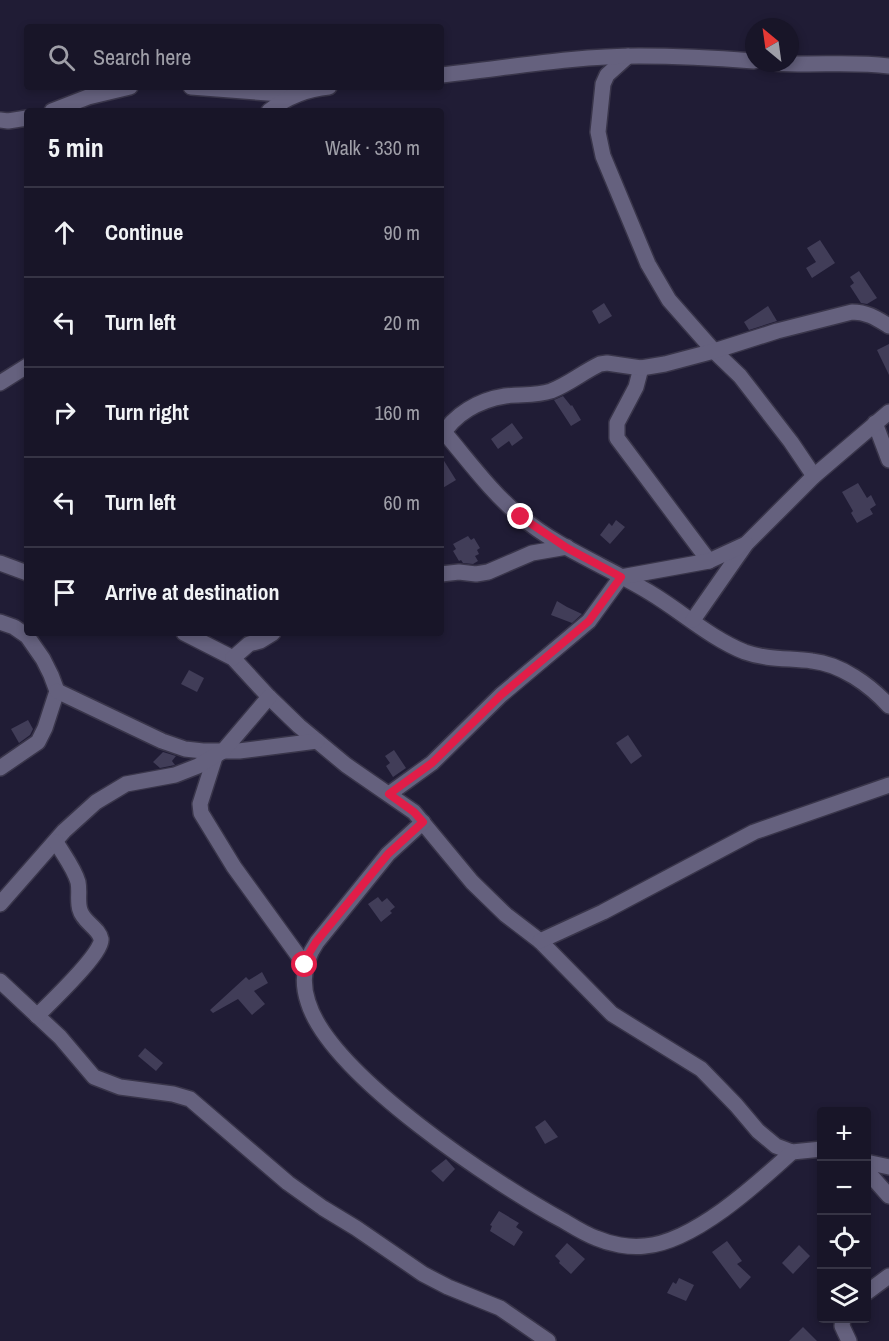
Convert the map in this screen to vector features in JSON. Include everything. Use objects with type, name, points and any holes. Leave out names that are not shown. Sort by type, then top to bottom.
[{"type":"street","points":[[627,56],[607,75],[603,84],[599,143],[648,264],[669,300],[714,351],[740,376],[814,476]]},
{"type":"street","points":[[444,75],[627,56],[745,60]]},
{"type":"street","points":[[799,65],[866,63],[889,66]]},
{"type":"street","points":[[60,108],[88,97],[117,90]]},
{"type":"street","points":[[230,90],[294,95]]},
{"type":"street","points":[[273,108],[294,95],[316,90]]},
{"type":"street","points":[[0,120],[24,118]]},
{"type":"street","points":[[444,434],[466,410],[485,400],[552,391],[600,364],[641,368],[665,364],[852,312],[870,314],[889,326]]},
{"type":"street","points":[[0,383],[24,368]]},
{"type":"street","points":[[641,368],[636,387],[617,423],[617,438],[709,561]]},
{"type":"street","points":[[693,621],[746,544],[814,476],[889,412]]},
{"type":"street","points":[[875,423],[889,460]]},
{"type":"street","points":[[444,436],[521,517],[567,548],[648,591],[709,632],[746,652],[767,657],[814,661],[840,668],[889,706]]},
{"type":"street","points":[[389,794],[432,763],[501,695],[589,621],[621,577],[709,561],[746,544]]},
{"type":"street","points":[[444,574],[488,572],[532,553],[567,548]]},
{"type":"street","points":[[0,563],[24,572]]},
{"type":"street","points":[[0,622],[24,634]]},
{"type":"street","points":[[0,768],[38,742],[57,691],[43,659],[27,636]]},
{"type":"street","points":[[190,636],[233,658],[269,697],[317,741],[346,765],[414,812],[472,882],[506,915],[540,941],[612,1014],[701,1069],[758,1131],[776,1146],[792,1152],[817,1150]]},
{"type":"street","points":[[233,658],[249,644],[268,636]]},
{"type":"street","points":[[57,691],[162,741],[185,748],[219,754],[317,741]]},
{"type":"street","points":[[269,697],[219,754],[200,804],[201,813],[234,867],[305,965]]},
{"type":"street","points":[[0,904],[19,880],[96,802],[126,784],[175,775],[219,754]]},
{"type":"street","points":[[540,941],[603,912],[754,832],[889,785]]},
{"type":"street","points":[[423,822],[383,861],[316,942],[305,965],[306,993],[315,1018],[330,1041],[355,1070],[387,1099],[507,1188],[596,1238],[623,1245],[645,1246],[666,1241],[699,1225],[735,1201],[792,1152]]},
{"type":"street","points":[[37,1016],[82,970],[101,946],[102,939],[80,912],[78,880],[56,842]]},
{"type":"street","points":[[0,981],[72,1050],[94,1077],[120,1087],[173,1094],[190,1099],[288,1183],[323,1208],[423,1274],[500,1308],[548,1341]]},
{"type":"street","points":[[871,1163],[889,1167]]},
{"type":"street","points":[[871,1175],[889,1196]]},
{"type":"street","points":[[871,1290],[889,1276]]},
{"type":"street","points":[[843,1323],[849,1341]]},
{"type":"building","points":[[820,240],[835,263],[812,278],[806,268],[816,262],[807,248]]},
{"type":"building","points":[[859,271],[877,298],[867,304],[861,303],[850,286],[854,283],[850,277]]},
{"type":"building","points":[[604,303],[612,316],[599,324],[592,311]]},
{"type":"building","points":[[768,306],[777,321],[749,330],[744,322]]},
{"type":"building","points":[[889,344],[889,375],[877,350]]},
{"type":"building","points":[[563,396],[581,420],[571,426],[554,400]]},
{"type":"building","points":[[512,423],[523,438],[512,446],[509,441],[498,449],[491,439]]},
{"type":"building","points":[[444,461],[456,480],[444,487]]},
{"type":"building","points":[[858,483],[867,498],[871,495],[876,505],[870,509],[873,514],[857,523],[842,492]]},
{"type":"building","points":[[616,520],[625,527],[610,544],[600,535],[609,523],[612,526]]},
{"type":"building","points":[[468,536],[471,540],[474,538],[480,548],[477,550],[479,554],[475,556],[478,561],[473,564],[459,561],[453,551],[456,549],[453,544]]},
{"type":"building","points":[[557,601],[582,614],[572,623],[551,615]]},
{"type":"building","points":[[189,670],[204,678],[197,692],[181,684]]},
{"type":"building","points":[[28,720],[33,729],[30,735],[19,743],[11,729]]},
{"type":"building","points":[[628,735],[642,756],[631,764],[616,743]]},
{"type":"building","points":[[394,750],[406,768],[393,777],[386,766],[390,763],[385,756]]},
{"type":"building","points":[[163,752],[176,756],[172,761],[175,765],[160,768],[153,762]]},
{"type":"building","points":[[378,897],[382,902],[387,898],[395,907],[390,911],[392,913],[381,922],[368,904]]},
{"type":"building","points":[[262,972],[268,983],[254,991],[265,1004],[252,1015],[238,999],[213,1013],[210,1010],[246,977],[249,980]]},
{"type":"building","points":[[145,1048],[163,1063],[156,1071],[138,1056]]},
{"type":"building","points":[[545,1120],[558,1137],[545,1144],[535,1127]]},
{"type":"building","points":[[446,1159],[455,1169],[443,1182],[431,1171]]},
{"type":"building","points":[[499,1211],[519,1223],[516,1227],[523,1232],[514,1246],[490,1231],[492,1226],[490,1225]]},
{"type":"building","points":[[727,1241],[742,1261],[737,1264],[751,1277],[740,1289],[712,1252]]},
{"type":"building","points":[[567,1243],[585,1259],[571,1274],[555,1256]]},
{"type":"building","points":[[799,1245],[810,1256],[793,1274],[782,1263]]},
{"type":"building","points":[[679,1278],[694,1285],[686,1301],[667,1293],[673,1282],[676,1284]]},
{"type":"building","points":[[803,1327],[817,1341],[789,1341]]},
{"type":"route","points":[[305,965],[316,942],[362,889],[388,854],[423,822],[414,812],[389,794],[432,763],[501,695],[529,670],[569,640],[589,621],[621,577],[567,548],[521,517]]}]
